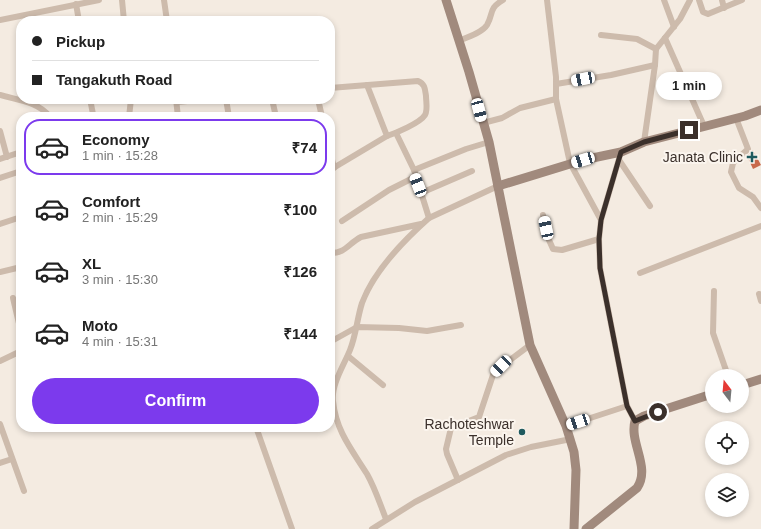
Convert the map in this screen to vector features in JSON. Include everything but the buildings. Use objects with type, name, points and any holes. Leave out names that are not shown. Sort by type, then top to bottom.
[{"type":"street","points":[[19,16],[99,0]]},
{"type":"street","points":[[122,0],[124,16]]},
{"type":"street","points":[[164,0],[166,16]]},
{"type":"street","points":[[446,0],[460,41],[489,142],[530,345],[571,439],[576,470],[574,529]]},
{"type":"street","points":[[460,41],[486,27],[492,7],[503,0]]},
{"type":"street","points":[[547,0],[556,84],[556,99],[570,163],[601,220]]},
{"type":"street","points":[[664,0],[674,27]]},
{"type":"street","points":[[644,142],[656,49],[688,7],[690,0]]},
{"type":"street","points":[[699,0],[705,14],[742,0]]},
{"type":"street","points":[[722,0],[724,8]]},
{"type":"street","points":[[76,4],[78,16]]},
{"type":"street","points":[[0,20],[16,17]]},
{"type":"street","points":[[601,35],[637,39],[656,49]]},
{"type":"street","points":[[665,38],[704,126]]},
{"type":"street","points":[[556,84],[611,75],[655,65]]},
{"type":"street","points":[[335,88],[418,81],[425,87],[426,114],[396,133],[387,136],[335,167]]},
{"type":"street","points":[[367,85],[387,136]]},
{"type":"street","points":[[0,95],[16,100]]},
{"type":"street","points":[[483,122],[502,118],[520,108],[556,99]]},
{"type":"street","points":[[30,104],[37,106],[46,112]]},
{"type":"street","points":[[335,386],[348,356],[362,304],[372,283],[392,256],[429,218],[498,186],[570,163],[620,156],[644,142],[761,110]]},
{"type":"street","points":[[736,118],[748,149],[734,163],[731,172],[739,188],[753,197],[761,208]]},
{"type":"street","points":[[0,131],[7,157]]},
{"type":"street","points":[[396,133],[421,192],[429,218]]},
{"type":"street","points":[[342,221],[414,174],[466,149],[489,142]]},
{"type":"street","points":[[0,159],[16,154]]},
{"type":"street","points":[[620,156],[650,206]]},
{"type":"street","points":[[586,529],[636,488],[640,483],[642,469],[634,433],[635,421],[627,406],[600,268],[599,239],[601,220],[620,156]]},
{"type":"street","points":[[421,192],[472,171]]},
{"type":"street","points":[[0,178],[16,173]]},
{"type":"street","points":[[543,215],[551,246],[557,251],[599,239]]},
{"type":"street","points":[[0,224],[16,219]]},
{"type":"street","points":[[335,253],[341,252],[354,240],[367,235],[423,224]]},
{"type":"street","points":[[640,273],[761,226]]},
{"type":"street","points":[[0,272],[16,268]]},
{"type":"street","points":[[714,291],[713,333],[726,369]]},
{"type":"street","points":[[759,294],[761,301]]},
{"type":"street","points":[[13,298],[16,311]]},
{"type":"street","points":[[335,339],[357,327],[399,328],[428,331],[461,326]]},
{"type":"street","points":[[458,480],[446,448],[451,428],[479,417],[494,372],[530,345]]},
{"type":"street","points":[[0,361],[16,353]]},
{"type":"street","points":[[348,356],[383,385]]},
{"type":"street","points":[[749,382],[761,379]]},
{"type":"street","points":[[635,421],[644,416],[705,396]]},
{"type":"street","points":[[566,426],[627,406]]},
{"type":"street","points":[[335,412],[342,436],[368,475],[386,519]]},
{"type":"street","points":[[0,424],[24,491]]},
{"type":"street","points":[[258,432],[292,529]]},
{"type":"street","points":[[372,529],[386,519],[506,455],[525,448],[571,439]]},
{"type":"street","points":[[0,463],[12,459]]},
{"type":"place","name":"Janata Clinic","points":[[752,157]]},
{"type":"place","name":"Rachoteshwar Temple","points":[[522,432]]},
{"type":"route","points":[[658,412],[644,416],[635,421],[627,406],[600,268],[599,239],[601,220],[621,152],[644,142],[689,130]]}]
